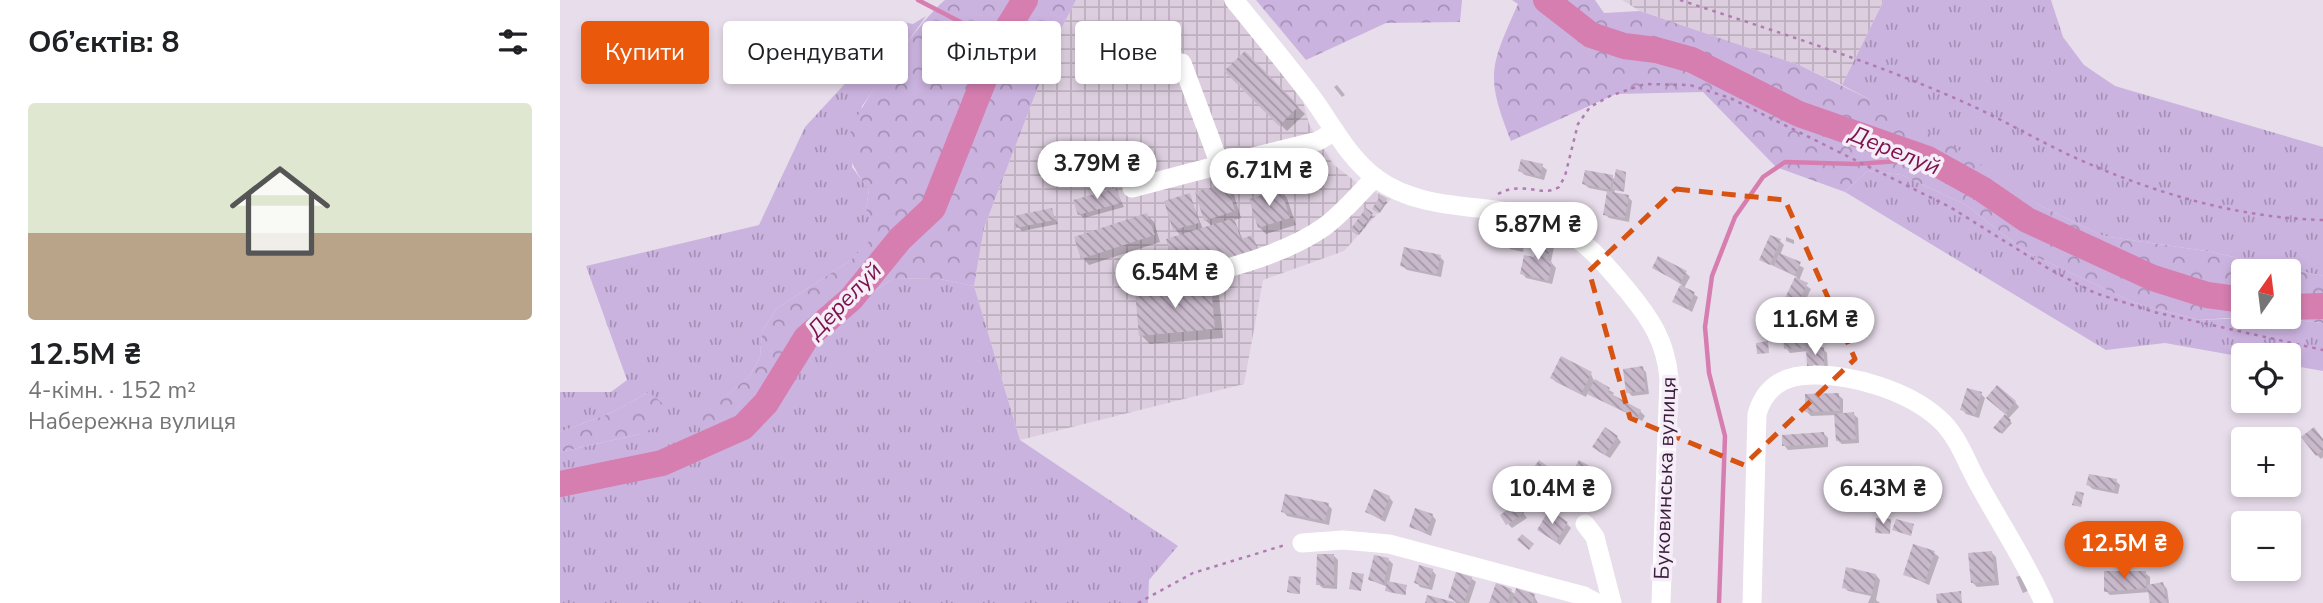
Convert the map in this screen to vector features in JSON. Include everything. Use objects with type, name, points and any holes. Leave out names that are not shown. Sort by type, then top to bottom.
[{"type":"street","name":"Буковинська вулиця","points":[[1234,0],[1285,62],[1335,131],[1375,177],[1425,200],[1540,219],[1575,237],[1605,264],[1659,333],[1666,356],[1669,389],[1664,599]]},
{"type":"street","points":[[1182,63],[1220,165]]},
{"type":"street","points":[[1132,188],[1318,141],[1335,131]]},
{"type":"street","points":[[1198,276],[1262,257],[1304,239],[1332,221],[1375,177]]},
{"type":"street","points":[[1752,603],[1757,414],[1766,394],[1778,382],[1813,375],[1849,379],[1888,391],[1919,404],[1943,423],[2018,551],[2044,603]]},
{"type":"street","points":[[1585,524],[1597,545],[1612,603]]},
{"type":"street","points":[[1302,543],[1343,540],[1389,544],[1584,596],[1597,603]]},
{"type":"path","points":[[1680,0],[1872,63],[1961,101],[2065,153],[2128,179],[2191,199],[2255,212],[2323,220]]},
{"type":"path","points":[[1482,209],[1498,194],[1512,187],[1547,191],[1559,187],[1581,117],[1599,101],[1645,84],[1690,85],[1730,99],[1950,208],[2049,269],[2095,293],[2154,312],[2323,351]]},
{"type":"path","points":[[1138,603],[1193,573],[1272,548],[1302,543]]},
{"type":"highlighted area","points":[[1676,189],[1785,200],[1855,359],[1744,465],[1630,418],[1589,271]]},
{"type":"shaded area","points":[[1076,0],[1223,0],[1303,101],[1309,124],[1333,164],[1361,186],[1391,199],[1344,251],[1263,280],[1244,384],[1020,440],[974,286],[984,228],[1039,84],[1061,84],[1061,29]]},
{"type":"shaded area","points":[[1622,0],[1884,0],[1842,85],[1799,65],[1640,11]]},
{"type":"green space","points":[[945,0],[1076,0],[1061,29],[1061,21],[925,21]]},
{"type":"green space","points":[[1256,0],[1462,0],[1460,22],[1386,23],[1306,60]]},
{"type":"green space","points":[[1512,0],[1595,0],[1604,13],[1640,11],[1799,65],[1869,99],[1951,145],[2041,206],[2103,236],[2243,259],[2231,259],[2231,318],[2199,320],[2135,303],[2026,252],[1966,205],[1902,175],[1867,171],[1845,192],[1776,167],[1703,92],[1616,94],[1511,141],[1497,101],[1494,71],[1501,43],[1518,4]]},
{"type":"green space","points":[[1884,0],[2051,0],[2063,37],[2084,65],[2115,86],[2323,147],[2323,276],[2301,271],[2301,259],[2243,259],[2103,236],[2041,206],[1842,85]]},
{"type":"green space","points":[[926,16],[908,41],[908,23],[913,24]]},
{"type":"green space","points":[[922,24],[922,84],[1039,84],[984,228],[974,286],[935,278],[893,279],[830,319],[798,376],[766,415],[705,444],[697,419],[749,377],[760,357],[762,332],[776,309],[851,260],[876,234],[866,209],[869,190],[854,165],[850,136],[863,106],[877,84],[908,84],[908,43]]},
{"type":"green space","points":[[845,84],[878,84],[862,106],[852,167],[869,190],[866,209],[877,234],[851,260],[776,309],[762,332],[760,357],[749,377],[698,419],[705,443],[766,415],[798,376],[830,319],[893,279],[935,278],[974,286],[1020,440],[1178,546],[1149,580],[1148,603],[560,603],[560,452],[640,434],[649,392],[611,413],[560,432],[560,392],[611,392],[627,380],[586,266],[759,225],[805,127]]},
{"type":"green space","points":[[1867,171],[1902,175],[1966,205],[2026,252],[2135,303],[2199,320],[2231,319],[2231,329],[2301,329],[2301,321],[2323,323],[2323,371],[2301,367],[2301,343],[2231,343],[2231,355],[2165,343],[2106,350],[1845,192]]},
{"type":"green space","points":[[2301,271],[2323,276],[2323,323],[2301,321]]},
{"type":"green space","points":[[649,392],[668,408],[665,423],[640,434],[560,452],[560,432],[611,413]]},
{"type":"building","points":[[1245,51],[1299,106],[1279,126],[1224,71]]},
{"type":"building","points":[[1521,159],[1543,164],[1540,177],[1518,171]]},
{"type":"building","points":[[1616,169],[1626,172],[1623,191],[1612,189]]},
{"type":"building","points":[[1585,170],[1613,175],[1610,190],[1582,184]]},
{"type":"building","points":[[1227,183],[1235,211],[1204,221],[1195,192]]},
{"type":"building","points":[[1117,188],[1121,203],[1078,215],[1073,200]]},
{"type":"building","points":[[1281,189],[1290,218],[1258,228],[1249,199]]},
{"type":"building","points":[[1607,191],[1629,195],[1625,218],[1603,215]]},
{"type":"building","points":[[1190,193],[1199,223],[1173,230],[1164,201]]},
{"type":"building","points":[[1381,195],[1387,199],[1378,213],[1372,209]]},
{"type":"building","points":[[1052,208],[1055,220],[1016,228],[1014,216]]},
{"type":"building","points":[[1366,208],[1373,213],[1357,235],[1350,230]]},
{"type":"building","points":[[1147,213],[1155,235],[1081,259],[1074,237]]},
{"type":"building","points":[[1234,218],[1241,239],[1253,235],[1257,249],[1177,276],[1166,239]]},
{"type":"building","points":[[1507,229],[1522,232],[1519,248],[1504,245]]},
{"type":"building","points":[[1770,235],[1781,239],[1770,265],[1759,260]]},
{"type":"building","points":[[1539,238],[1551,241],[1547,260],[1552,262],[1548,281],[1520,274],[1524,255],[1534,257]]},
{"type":"building","points":[[1404,247],[1441,255],[1437,274],[1400,266]]},
{"type":"building","points":[[1779,253],[1801,262],[1795,275],[1774,266]]},
{"type":"building","points":[[1658,256],[1687,271],[1680,283],[1652,268]]},
{"type":"building","points":[[1795,277],[1808,283],[1797,304],[1785,298]]},
{"type":"building","points":[[1211,285],[1215,329],[1139,336],[1135,291]]},
{"type":"building","points":[[1680,285],[1695,292],[1687,309],[1672,302]]},
{"type":"building","points":[[1806,335],[1806,348],[1784,349],[1783,337]]},
{"type":"building","points":[[1768,341],[1769,353],[1757,354],[1756,343]]},
{"type":"building","points":[[1824,347],[1824,366],[1807,366],[1806,348]]},
{"type":"building","points":[[1561,356],[1592,372],[1581,394],[1550,378]]},
{"type":"building","points":[[1643,366],[1646,391],[1626,393],[1623,369]]},
{"type":"building","points":[[1595,379],[1610,388],[1608,392],[1641,410],[1637,418],[1587,394]]},
{"type":"building","points":[[1997,385],[2016,401],[2005,414],[1986,398]]},
{"type":"building","points":[[1967,388],[1982,392],[1975,415],[1960,410]]},
{"type":"building","points":[[1839,393],[1840,411],[1805,412],[1805,394]]},
{"type":"building","points":[[1854,412],[1856,439],[1836,441],[1834,414]]},
{"type":"building","points":[[2005,414],[2011,420],[2000,433],[1993,428]]},
{"type":"building","points":[[1605,427],[1618,436],[1605,455],[1592,447]]},
{"type":"building","points":[[2314,427],[2323,439],[2323,450],[2316,456],[2301,437]]},
{"type":"building","points":[[1824,432],[1825,444],[1782,446],[1782,435]]},
{"type":"building","points":[[1539,460],[1555,472],[1536,499],[1520,487]]},
{"type":"building","points":[[1579,460],[1607,476],[1595,495],[1568,479]]},
{"type":"building","points":[[2089,474],[2117,479],[2114,491],[2086,485]]},
{"type":"building","points":[[1374,489],[1390,496],[1381,519],[1365,512]]},
{"type":"building","points":[[2076,491],[2084,493],[2081,507],[2072,505]]},
{"type":"building","points":[[1285,494],[1329,503],[1325,521],[1281,512]]},
{"type":"building","points":[[1517,503],[1524,513],[1506,525],[1500,515]]},
{"type":"building","points":[[1415,508],[1433,514],[1426,533],[1409,527]]},
{"type":"building","points":[[1549,510],[1568,522],[1556,542],[1537,530]]},
{"type":"building","points":[[1876,518],[1891,519],[1890,534],[1875,533]]},
{"type":"building","points":[[1896,519],[1914,524],[1911,536],[1892,530]]},
{"type":"building","points":[[1522,534],[1534,544],[1529,550],[1517,540]]},
{"type":"building","points":[[1913,544],[1935,551],[1925,582],[1903,575]]},
{"type":"building","points":[[1992,551],[1995,581],[1971,583],[1968,553]]},
{"type":"building","points":[[1317,554],[1334,554],[1334,585],[1316,585]]},
{"type":"building","points":[[1374,555],[1389,558],[1384,584],[1368,580]]},
{"type":"building","points":[[1419,565],[1433,569],[1428,587],[1414,583]]},
{"type":"building","points":[[1846,567],[1876,574],[1872,594],[1842,588]]},
{"type":"building","points":[[2104,571],[2146,571],[2146,588],[2104,592]]},
{"type":"building","points":[[1352,572],[1364,574],[1361,591],[1349,589]]},
{"type":"building","points":[[1456,572],[1472,577],[1464,603],[1448,598]]},
{"type":"building","points":[[1289,576],[1301,577],[1299,594],[1287,592]]},
{"type":"building","points":[[1387,581],[1407,585],[1405,595],[1385,591]]},
{"type":"building","points":[[2163,582],[2167,603],[2150,603],[2147,585]]},
{"type":"building","points":[[1496,583],[1512,589],[1507,603],[1489,603]]},
{"type":"building","points":[[1516,588],[1535,594],[1533,603],[1512,603]]},
{"type":"building","points":[[1961,591],[1962,603],[1937,603],[1936,594]]},
{"type":"building","points":[[1427,595],[1454,602],[1454,603],[1425,603]]},
{"type":"waterway","points":[[918,0],[958,21]]},
{"type":"waterway","name":"Дерелуй","points":[[560,484],[662,463],[743,427],[766,403],[806,338],[851,299],[900,239],[933,208],[999,42],[1025,0]]},
{"type":"waterway","name":"Дерелуй","points":[[1546,0],[1591,35],[1624,46],[1656,50],[1692,60],[1799,114],[1928,159],[1982,189],[2027,220],[2153,278],[2207,295],[2231,298]]},
{"type":"waterway","points":[[1719,603],[1725,436],[1709,373],[1705,327],[1712,276],[1735,217],[1763,177],[1785,162],[1856,164],[1928,159]]},
{"type":"waterway","name":"Дерелуй","points":[[2301,307],[2323,306]]}]
